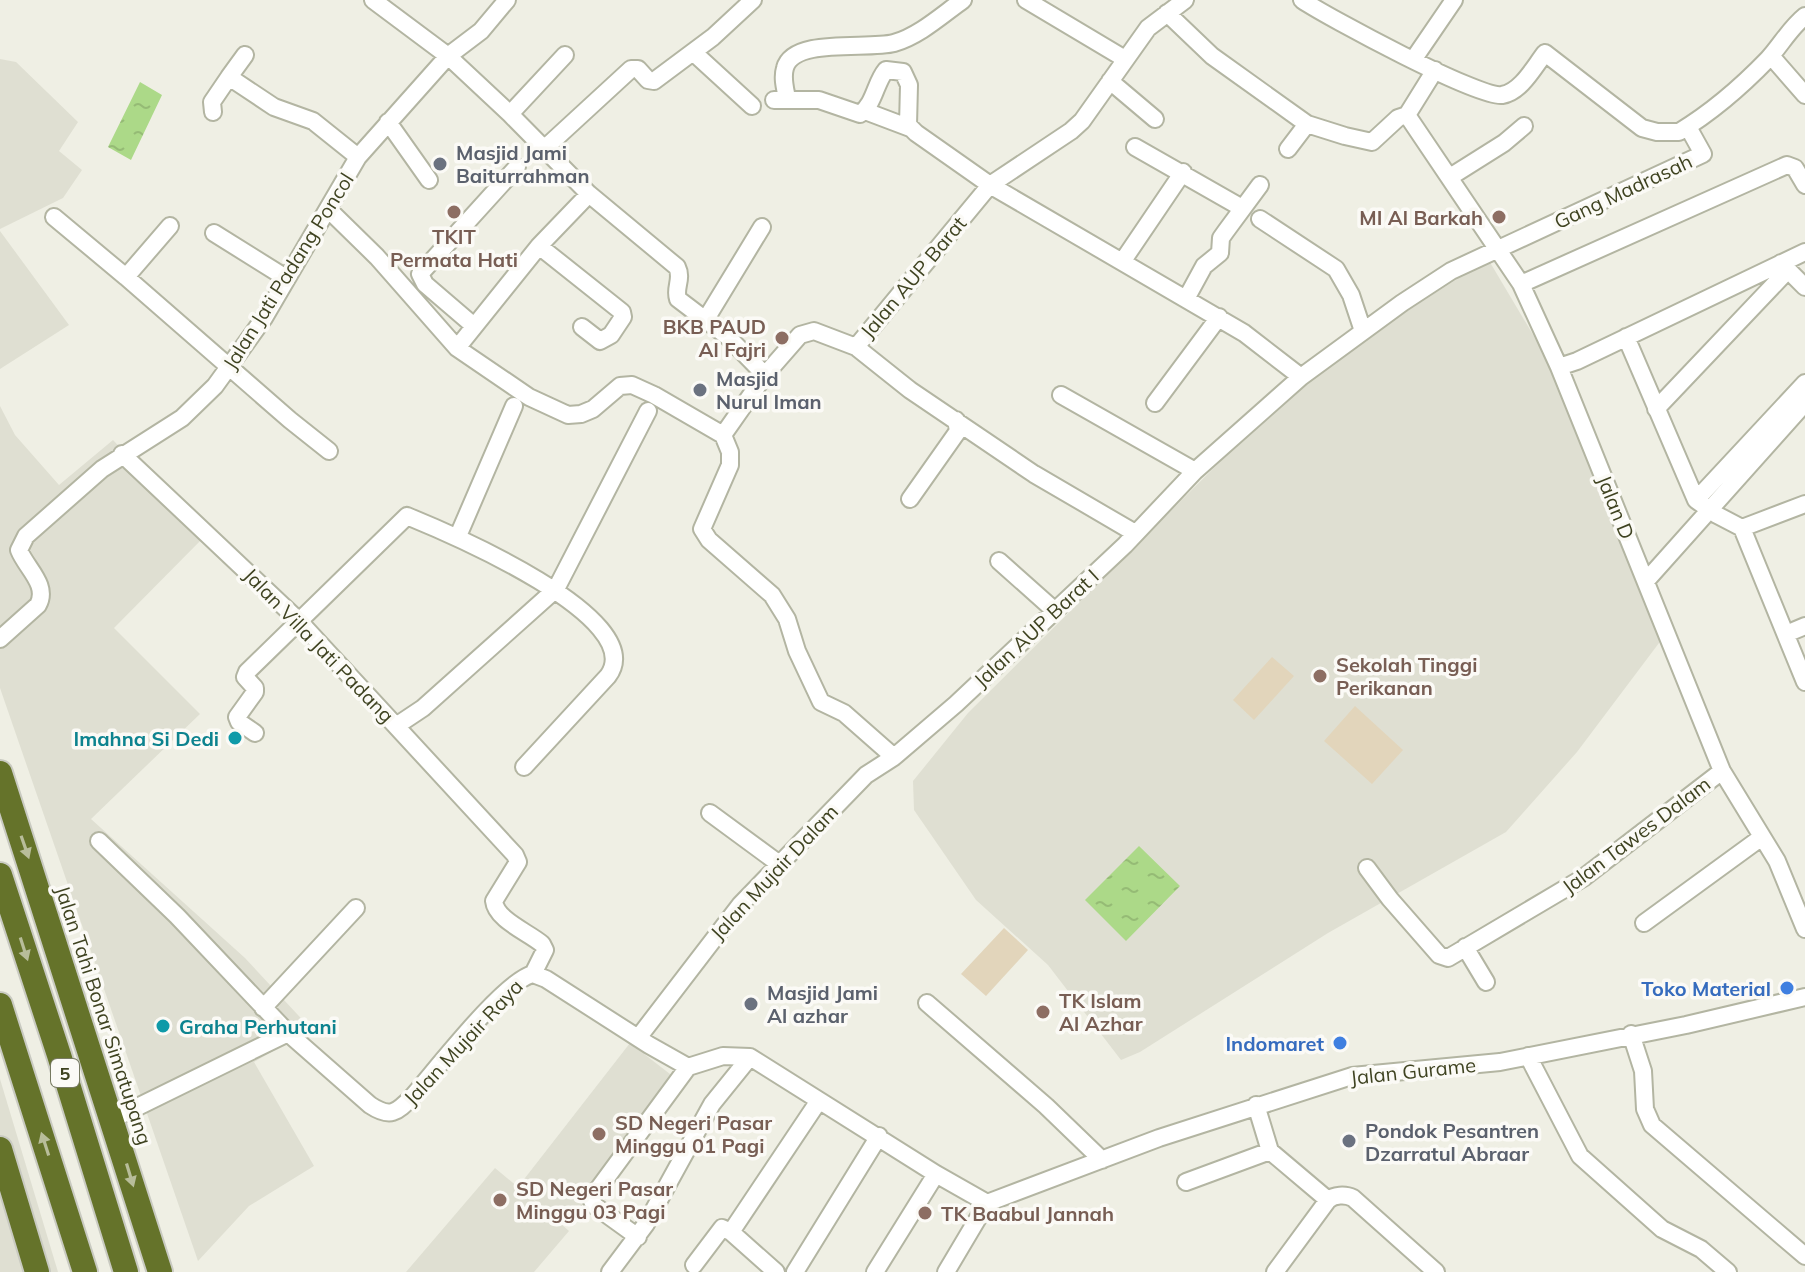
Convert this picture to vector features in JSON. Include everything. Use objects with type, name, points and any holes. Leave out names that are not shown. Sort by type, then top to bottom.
[{"type":"highway","name":"Jalan Tahi Bonar Simatupang","points":[[0,773],[160,1272]]},
{"type":"highway","name":"5","points":[[0,875],[126,1272]]},
{"type":"highway","name":"5","points":[[0,1005],[85,1272]]},
{"type":"highway","points":[[0,1149],[4,1177],[37,1272]]},
{"type":"street","points":[[373,0],[448,56],[589,194],[677,267],[680,273],[676,293],[678,299],[745,353],[765,375]]},
{"type":"street","name":"Jalan Jati Padang Poncol","points":[[0,639],[42,599],[39,583],[19,550],[21,543],[32,530],[122,454],[182,418],[215,386],[264,318],[358,157],[448,56],[481,31],[507,0]]},
{"type":"street","points":[[544,149],[631,69],[638,69],[648,80],[654,81],[753,0]]},
{"type":"street","points":[[910,128],[909,85],[903,72],[883,72],[875,95],[860,114],[819,100],[780,99],[785,67],[792,56],[815,48],[873,47],[896,43],[963,0]]},
{"type":"street","points":[[1026,0],[1125,59]]},
{"type":"street","name":"Jalan AUP Barat","points":[[723,435],[765,375],[800,335],[814,331],[856,347],[990,185],[1071,131],[1089,112],[1148,28],[1185,0]]},
{"type":"street","points":[[1302,0],[1413,60],[1497,96],[1509,93],[1521,84],[1545,53],[1642,128],[1670,133],[1688,127]]},
{"type":"street","points":[[1413,60],[1454,0]]},
{"type":"street","points":[[1167,13],[1212,56],[1307,124],[1372,142],[1398,118],[1407,115],[1435,70]]},
{"type":"street","name":"Gang Madrasah","points":[[1498,248],[1703,154],[1688,127],[1728,97],[1771,56],[1788,31],[1805,16]]},
{"type":"street","points":[[693,52],[752,106]]},
{"type":"street","points":[[213,112],[212,102],[245,55]]},
{"type":"street","points":[[510,114],[565,55]]},
{"type":"street","points":[[1771,56],[1805,95]]},
{"type":"street","points":[[229,77],[274,107],[313,121],[358,157]]},
{"type":"street","points":[[1110,81],[1155,119]]},
{"type":"street","points":[[865,111],[910,128],[990,185],[1219,317],[1271,352],[1301,377]]},
{"type":"street","points":[[1407,115],[1498,248]]},
{"type":"street","points":[[388,122],[429,180]]},
{"type":"street","points":[[1288,149],[1307,124]]},
{"type":"street","points":[[1450,177],[1504,143],[1524,126]]},
{"type":"street","points":[[1135,147],[1242,208]]},
{"type":"street","points":[[1521,284],[1787,165],[1795,168],[1805,185]]},
{"type":"street","points":[[474,326],[425,284],[420,274],[517,167]]},
{"type":"street","points":[[1122,262],[1183,172]]},
{"type":"street","points":[[1186,299],[1204,266],[1220,253],[1221,238],[1260,185]]},
{"type":"street","points":[[457,348],[539,246],[589,194]]},
{"type":"street","points":[[329,210],[377,257],[457,348],[529,397],[568,415],[593,409],[620,386],[637,387],[723,435],[730,452],[730,465],[702,529],[709,540],[751,573],[772,595],[787,619],[797,651],[821,702],[844,713],[894,757]]},
{"type":"street","points":[[54,217],[329,451]]},
{"type":"street","points":[[1260,219],[1336,269],[1351,295],[1363,331]]},
{"type":"street","points":[[126,277],[170,226]]},
{"type":"street","points":[[706,319],[762,227]]},
{"type":"street","points":[[214,233],[286,278]]},
{"type":"street","points":[[539,246],[622,312],[623,317],[606,339],[600,341],[582,327]]},
{"type":"street","name":"Jalan D","points":[[1498,248],[1521,284],[1559,367],[1647,575],[1722,771],[1777,861],[1805,929]]},
{"type":"street","name":"Jalan AUP Barat I","points":[[894,757],[956,704],[1135,533],[1195,471],[1301,377],[1451,271],[1498,248]]},
{"type":"street","points":[[1559,367],[1784,266],[1805,252]]},
{"type":"street","points":[[1784,266],[1805,287]]},
{"type":"street","points":[[1656,409],[1784,266]]},
{"type":"street","points":[[1155,403],[1219,317]]},
{"type":"street","points":[[1626,337],[1700,504],[1742,528],[1805,682]]},
{"type":"street","points":[[856,347],[910,390],[1034,474],[1135,533]]},
{"type":"street","points":[[1647,575],[1663,564],[1700,504],[1805,383]]},
{"type":"street","points":[[1061,395],[1195,471]]},
{"type":"street","points":[[1700,504],[1805,403]]},
{"type":"street","points":[[458,536],[514,406]]},
{"type":"street","points":[[556,589],[648,411]]},
{"type":"street","points":[[910,499],[958,431],[956,420]]},
{"type":"street","name":"Jalan Villa Jati Padang","points":[[122,454],[298,620],[396,726],[423,708],[556,589]]},
{"type":"street","points":[[1742,528],[1805,504]]},
{"type":"street","points":[[255,733],[239,722],[237,717],[255,692],[246,673],[407,516],[458,536],[556,589],[604,635],[615,654],[614,668],[524,767]]},
{"type":"street","points":[[999,561],[1054,610]]},
{"type":"street","points":[[1786,634],[1805,626]]},
{"type":"street","points":[[396,726],[517,858],[518,862],[494,906],[500,914],[542,944],[545,950],[533,974]]},
{"type":"street","name":"Jalan Mujair Dalam","points":[[638,1038],[698,956],[778,863],[866,775],[894,757]]},
{"type":"street","name":"Jalan Tawes Dalam","points":[[1367,868],[1439,955],[1448,958],[1583,878],[1722,771]]},
{"type":"street","points":[[710,813],[778,863]]},
{"type":"street","points":[[1644,923],[1762,837]]},
{"type":"street","points":[[99,841],[177,916],[288,1033],[113,1119]]},
{"type":"street","points":[[263,1008],[356,908]]},
{"type":"street","points":[[1465,947],[1486,982]]},
{"type":"street","name":"Jalan Mujair Raya","points":[[288,1033],[370,1105],[382,1113],[391,1113],[413,1096],[499,998],[521,978],[533,974],[546,979],[688,1067]]},
{"type":"street","name":"Jalan Gurame","points":[[987,1203],[1102,1160],[1258,1112],[1352,1076],[1529,1059],[1805,997]]},
{"type":"street","points":[[927,1003],[1046,1106],[1102,1160]]},
{"type":"street","points":[[1632,1038],[1643,1071],[1643,1094],[1647,1117],[1652,1125],[1805,1256]]},
{"type":"street","points":[[638,1237],[595,1206],[593,1196],[688,1067],[723,1056],[750,1057],[818,1102],[987,1203],[946,1272]]},
{"type":"street","points":[[610,1272],[638,1237],[712,1104],[750,1057]]},
{"type":"street","points":[[1529,1059],[1580,1156],[1662,1229],[1701,1249],[1728,1272]]},
{"type":"street","points":[[731,1232],[818,1102]]},
{"type":"street","points":[[1258,1112],[1268,1146],[1328,1200]]},
{"type":"street","points":[[795,1272],[879,1136]]},
{"type":"street","points":[[1186,1182],[1268,1146]]},
{"type":"street","points":[[875,1272],[936,1174]]},
{"type":"street","points":[[1275,1272],[1328,1200],[1340,1196],[1353,1198],[1436,1272]]},
{"type":"street","points":[[694,1265],[722,1228],[731,1232],[776,1272]]},
{"type":"shaded area","points":[[0,59],[16,62],[78,122],[59,151],[82,170],[63,198],[0,229]]},
{"type":"shaded area","points":[[0,231],[69,325],[0,369]]},
{"type":"shaded area","name":"Sekolah Tinggi Perikanan","points":[[1488,259],[1551,365],[1662,639],[1577,752],[1506,832],[1328,933],[1140,1052],[1121,1060],[1048,965],[976,900],[914,810],[913,781],[968,713],[1271,411],[1356,344]]},
{"type":"shaded area","points":[[0,406],[15,435],[59,485],[113,440],[204,537],[114,628],[200,714],[91,819],[245,958],[311,1029],[254,1062],[314,1166],[249,1206],[198,1261],[0,688]]},
{"type":"shaded area","points":[[1272,657],[1294,676],[1254,720],[1233,700]]},
{"type":"shaded area","points":[[1355,706],[1403,750],[1372,784],[1324,741]]},
{"type":"shaded area","points":[[1004,928],[1028,950],[986,996],[961,974]]},
{"type":"shaded area","points":[[630,1043],[679,1081],[567,1225],[528,1195],[569,1231],[534,1272],[406,1272],[495,1168],[518,1187]]},
{"type":"shaded area","points":[[0,1079],[58,1272],[0,1272]]},
{"type":"water","points":[[140,82],[162,95],[131,160],[108,147]]},
{"type":"water","points":[[1139,846],[1180,886],[1126,941],[1085,900]]},
{"type":"place","name":"Masjid Jami Baiturrahman","points":[[440,164]]},
{"type":"place","name":"TKIT Permata Hati","points":[[454,212]]},
{"type":"place","name":"MI Al Barkah","points":[[1499,217]]},
{"type":"place","name":"BKB PAUD Al Fajri","points":[[782,338]]},
{"type":"place","name":"Masjid Nurul Iman","points":[[700,390]]},
{"type":"place","name":"Sekolah Tinggi Perikanan","points":[[1320,676]]},
{"type":"place","name":"Imahna Si Dedi","points":[[235,738]]},
{"type":"place","name":"Toko Material","points":[[1787,988]]},
{"type":"place","name":"Masjid Jami Al azhar","points":[[751,1004]]},
{"type":"place","name":"TK Islam Al Azhar","points":[[1043,1012]]},
{"type":"place","name":"Graha Perhutani","points":[[163,1026]]},
{"type":"place","name":"Indomaret","points":[[1340,1043]]},
{"type":"place","name":"SD Negeri Pasar Minggu 01 Pagi","points":[[599,1134]]},
{"type":"place","name":"Pondok Pesantren Dzarratul Abraar","points":[[1349,1141]]},
{"type":"place","name":"SD Negeri Pasar Minggu 03 Pagi","points":[[500,1200]]},
{"type":"place","name":"TK Baabul Jannah","points":[[925,1213]]}]
